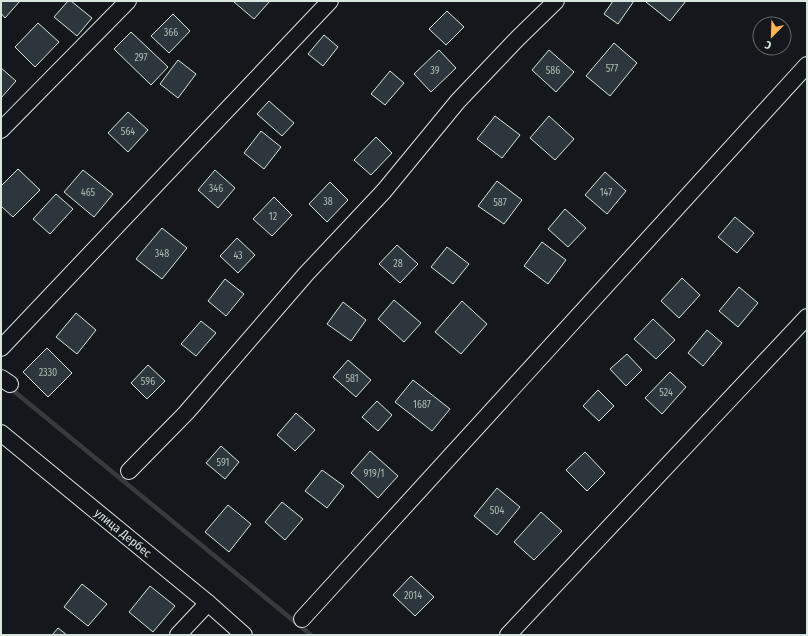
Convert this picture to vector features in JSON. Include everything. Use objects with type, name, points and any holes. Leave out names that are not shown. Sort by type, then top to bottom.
[{"type":"street","points":[[1,130],[128,1]]},
{"type":"street","points":[[1,348],[330,1]]},
{"type":"street","points":[[129,471],[186,413],[306,274],[384,191],[458,101],[518,38],[556,1]]},
{"type":"street","points":[[302,619],[807,65]]},
{"type":"street","points":[[508,635],[807,317]]},
{"type":"street","name":"улица Дербес","points":[[1,433],[208,603],[244,635]]},
{"type":"street","points":[[178,635],[208,603]]},
{"type":"building","points":[[1,1],[20,1],[5,18],[1,13]]},
{"type":"building","points":[[68,1],[71,1],[92,18],[77,36],[54,17]]},
{"type":"building","points":[[270,1],[254,19],[234,2]]},
{"type":"building","points":[[613,1],[634,1],[618,24],[604,14]]},
{"type":"building","points":[[686,1],[670,21],[646,2]]},
{"type":"building","points":[[447,11],[464,27],[446,45],[429,29]]},
{"type":"building","points":[[173,14],[190,31],[169,53],[151,36]]},
{"type":"building","points":[[38,23],[59,42],[35,67],[15,47]]},
{"type":"building","points":[[131,32],[168,67],[151,85],[114,49]]},
{"type":"building","points":[[324,35],[338,47],[323,66],[308,54]]},
{"type":"building","points":[[614,43],[637,63],[610,96],[586,76]]},
{"type":"building","points":[[439,50],[456,68],[431,92],[414,74]]},
{"type":"building","points":[[549,50],[574,72],[556,92],[532,70]]},
{"type":"building","points":[[178,60],[196,74],[178,98],[160,84]]},
{"type":"building","points":[[1,68],[16,81],[1,98]]},
{"type":"building","points":[[390,71],[404,83],[385,105],[371,94]]},
{"type":"building","points":[[269,101],[294,123],[282,136],[257,114]]},
{"type":"building","points":[[128,112],[148,130],[128,152],[108,133]]},
{"type":"building","points":[[495,116],[520,135],[502,158],[477,139]]},
{"type":"building","points":[[549,116],[574,139],[555,160],[530,138]]},
{"type":"building","points":[[261,131],[281,147],[264,169],[244,153]]},
{"type":"building","points":[[376,137],[392,153],[371,175],[354,160]]},
{"type":"building","points":[[18,169],[40,190],[13,217],[1,206],[1,186]]},
{"type":"building","points":[[83,170],[113,194],[94,217],[64,192]]},
{"type":"building","points":[[215,170],[235,188],[218,208],[198,190]]},
{"type":"building","points":[[605,172],[626,191],[607,214],[585,195]]},
{"type":"building","points":[[497,181],[522,200],[504,224],[478,206]]},
{"type":"building","points":[[330,182],[348,200],[327,222],[309,204]]},
{"type":"building","points":[[56,194],[73,209],[50,234],[33,219]]},
{"type":"building","points":[[274,197],[292,215],[272,236],[253,219]]},
{"type":"building","points":[[565,209],[586,228],[568,247],[548,229]]},
{"type":"building","points":[[735,217],[754,233],[737,253],[718,237]]},
{"type":"building","points":[[162,228],[187,248],[162,279],[136,259]]},
{"type":"building","points":[[237,238],[255,255],[238,273],[220,256]]},
{"type":"building","points":[[542,242],[566,260],[548,284],[524,266]]},
{"type":"building","points":[[397,245],[418,264],[400,283],[379,264]]},
{"type":"building","points":[[447,247],[469,264],[453,284],[431,267]]},
{"type":"building","points":[[682,278],[700,295],[679,318],[661,301]]},
{"type":"building","points":[[225,279],[244,294],[226,316],[208,301]]},
{"type":"building","points":[[739,287],[758,303],[738,327],[719,311]]},
{"type":"building","points":[[394,300],[421,323],[404,342],[378,319]]},
{"type":"building","points":[[462,301],[487,324],[461,354],[435,332]]},
{"type":"building","points":[[343,302],[366,320],[351,341],[327,324]]},
{"type":"building","points":[[76,313],[96,330],[77,354],[56,337]]},
{"type":"building","points":[[653,319],[675,340],[656,359],[634,339]]},
{"type":"building","points":[[201,321],[216,333],[196,356],[181,344]]},
{"type":"building","points":[[707,330],[722,343],[703,366],[688,353]]},
{"type":"building","points":[[47,348],[72,373],[48,397],[23,372]]},
{"type":"building","points":[[627,354],[642,370],[626,386],[610,369]]},
{"type":"building","points":[[348,360],[371,380],[356,397],[333,377]]},
{"type":"building","points":[[148,365],[165,381],[147,399],[131,383]]},
{"type":"building","points":[[670,372],[686,387],[662,414],[645,398]]},
{"type":"building","points":[[413,380],[450,409],[432,431],[395,402]]},
{"type":"building","points":[[598,390],[614,406],[599,421],[583,406]]},
{"type":"building","points":[[377,401],[392,415],[378,431],[362,417]]},
{"type":"building","points":[[296,413],[315,430],[295,451],[277,435]]},
{"type":"building","points":[[221,446],[239,462],[225,479],[206,463]]},
{"type":"building","points":[[370,451],[398,476],[378,498],[351,473]]},
{"type":"building","points":[[585,452],[605,473],[587,491],[566,470]]},
{"type":"building","points":[[322,470],[344,486],[327,508],[305,491]]},
{"type":"building","points":[[497,488],[520,507],[497,535],[474,516]]},
{"type":"building","points":[[282,502],[303,519],[285,540],[265,522]]},
{"type":"building","points":[[228,505],[251,524],[229,552],[205,532]]},
{"type":"building","points":[[541,512],[562,531],[534,560],[514,542]]},
{"type":"building","points":[[411,576],[434,597],[415,616],[393,595]]},
{"type":"building","points":[[82,584],[107,604],[88,626],[64,607]]},
{"type":"building","points":[[150,586],[175,606],[153,632],[129,612]]},
{"type":"building","points":[[58,628],[67,635],[52,635]]},
{"type":"waterway","points":[[10,388],[311,635]]}]
